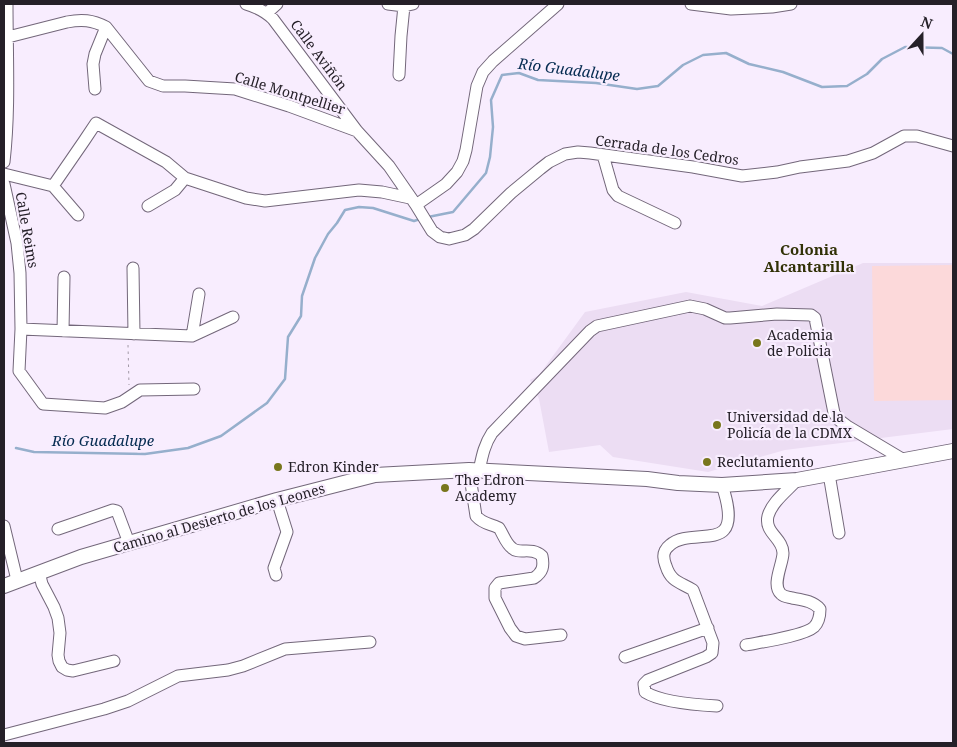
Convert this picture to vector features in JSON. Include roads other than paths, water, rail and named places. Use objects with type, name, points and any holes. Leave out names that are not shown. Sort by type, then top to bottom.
[{"type":"main road","name":"Camino al Desierto de los Leones","points":[[4,586],[81,557],[277,500],[375,475],[474,470],[722,485],[797,480],[953,451]]},
{"type":"street","points":[[4,162],[8,62],[5,38],[7,4]]},
{"type":"street","name":"Calle Aviñón","points":[[246,4],[267,13],[273,19],[357,131],[389,166],[415,203]]},
{"type":"street","points":[[267,13],[277,4]]},
{"type":"street","points":[[388,4],[408,5],[401,36],[399,75]]},
{"type":"street","points":[[691,4],[731,9],[772,8],[791,4]]},
{"type":"street","points":[[53,186],[96,123],[166,162],[185,178],[239,196],[265,201],[359,190],[382,192],[415,203],[446,184],[463,161],[477,86],[483,72],[556,5]]},
{"type":"street","points":[[5,38],[77,20],[87,20],[106,27],[93,64],[95,89]]},
{"type":"street","name":"Calle Montpellier","points":[[106,27],[150,81],[163,86],[235,89],[289,106],[357,131]]},
{"type":"street","name":"Cerrada de los Cedros","points":[[415,203],[436,235],[444,238],[458,237],[474,229],[540,168],[566,154],[578,152],[603,155],[742,176],[848,161],[872,153],[904,136],[917,136],[953,146]]},
{"type":"street","points":[[603,155],[612,190],[618,196],[675,223]]},
{"type":"street","points":[[4,174],[53,186],[78,215]]},
{"type":"street","points":[[148,206],[175,190],[185,178]]},
{"type":"street","name":"Calle Reims","points":[[4,184],[17,243],[20,274],[21,329],[19,371],[44,404],[105,408],[122,402],[140,390],[194,389]]},
{"type":"street","points":[[131,334],[133,268]]},
{"type":"street","points":[[63,331],[64,276]]},
{"type":"street","points":[[192,336],[199,294]]},
{"type":"street","points":[[561,636],[525,639],[516,636],[510,628],[495,598],[495,588],[499,584],[534,578],[543,567],[542,556],[532,551],[511,548],[499,528],[484,523],[476,516],[474,470],[492,433],[590,330],[598,326],[690,306],[705,309],[725,318],[777,314],[814,316],[834,413],[847,426],[904,460]]},
{"type":"street","points":[[21,329],[192,336],[233,317]]},
{"type":"street","points":[[829,474],[839,533]]},
{"type":"street","points":[[746,645],[804,633],[814,627],[820,617],[820,609],[815,604],[779,593],[778,574],[783,556],[783,547],[768,528],[767,519],[771,509],[797,480]]},
{"type":"street","points":[[717,706],[669,700],[651,695],[646,692],[644,684],[648,680],[712,653],[713,643],[693,590],[673,580],[668,573],[664,558],[665,549],[676,540],[718,534],[723,531],[727,524],[728,510],[722,485]]},
{"type":"street","points":[[276,575],[274,568],[287,532],[277,500]]},
{"type":"street","points":[[58,529],[113,510],[117,511],[129,543]]},
{"type":"street","points":[[4,526],[17,580]]},
{"type":"street","points":[[39,572],[42,584],[58,618],[60,632],[58,655],[62,667],[73,671],[114,661]]},
{"type":"street","points":[[625,656],[708,628]]},
{"type":"street","points":[[4,735],[120,703],[148,692],[178,676],[228,670],[285,649],[370,642]]},
{"type":"waterway","name":"Río Guadalupe","points":[[428,217],[453,212],[486,173],[490,157],[493,127],[491,100],[502,75],[519,73],[538,80],[596,83],[637,89],[658,86],[683,65],[703,55],[726,53],[749,64],[783,72],[822,87],[847,86],[867,74],[882,59],[905,47],[942,48],[953,54]]},
{"type":"waterway","name":"Río Guadalupe","points":[[16,448],[34,452],[145,454],[188,448],[221,436],[267,403],[285,379],[288,337],[301,316],[302,296],[315,258],[328,234],[345,210],[359,207],[373,208],[414,221],[420,219]]},
{"type":"place","name":"Academia de Policia","points":[[757,343]]},
{"type":"place","name":"Universidad de la Policía de la CDMX","points":[[717,425]]},
{"type":"place","name":"Reclutamiento","points":[[707,462]]},
{"type":"place","name":"Edron Kinder","points":[[278,467]]},
{"type":"place","name":"The Edron Academy","points":[[445,488]]},
{"type":"district","name":"Colonia Alcantarilla","points":[[809,258]]}]
